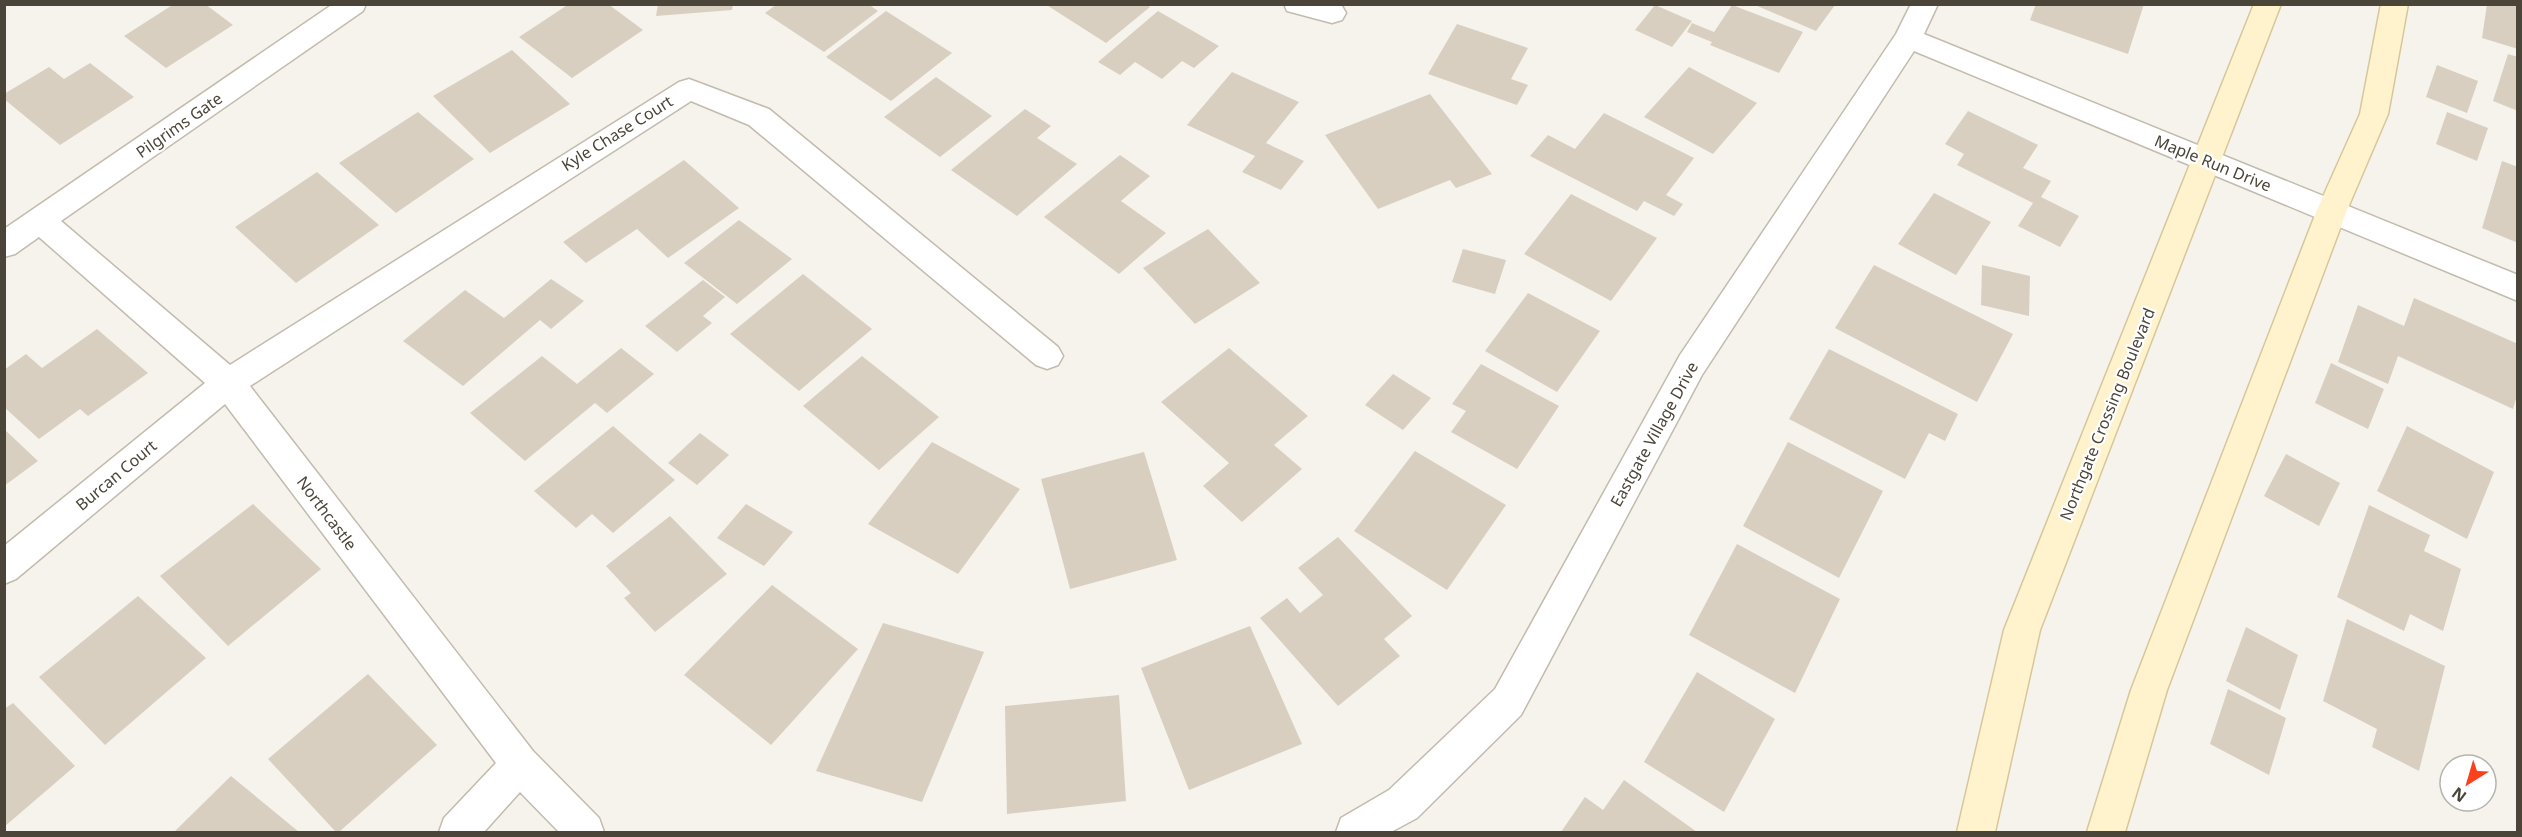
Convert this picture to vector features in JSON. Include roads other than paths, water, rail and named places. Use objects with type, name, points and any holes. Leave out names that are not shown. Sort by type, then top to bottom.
[{"type":"main road","name":"Northgate Crossing Boulevard","points":[[1976,832],[2022,630],[2268,4]]},
{"type":"main road","points":[[2106,832],[2149,690],[2332,210],[2374,114],[2395,4]]},
{"type":"street","name":"Pilgrims Gate","points":[[4,245],[353,4]]},
{"type":"street","points":[[1297,4],[1332,13]]},
{"type":"street","name":"Eastgate Village Drive","points":[[1354,832],[1403,804],[1508,702],[1691,365],[1908,38],[1925,4]]},
{"type":"street","name":"Maple Run Drive","points":[[1908,38],[2207,162],[2332,210],[2517,289]]},
{"type":"street","name":"Kyle Chase Court","points":[[228,383],[636,120],[689,89],[759,117],[1047,356]]},
{"type":"street","name":"Northcastle","points":[[41,221],[228,383],[520,764],[585,832]]},
{"type":"street","name":"Burcan Court","points":[[4,568],[228,383]]},
{"type":"street","points":[[458,832],[520,764]]}]
